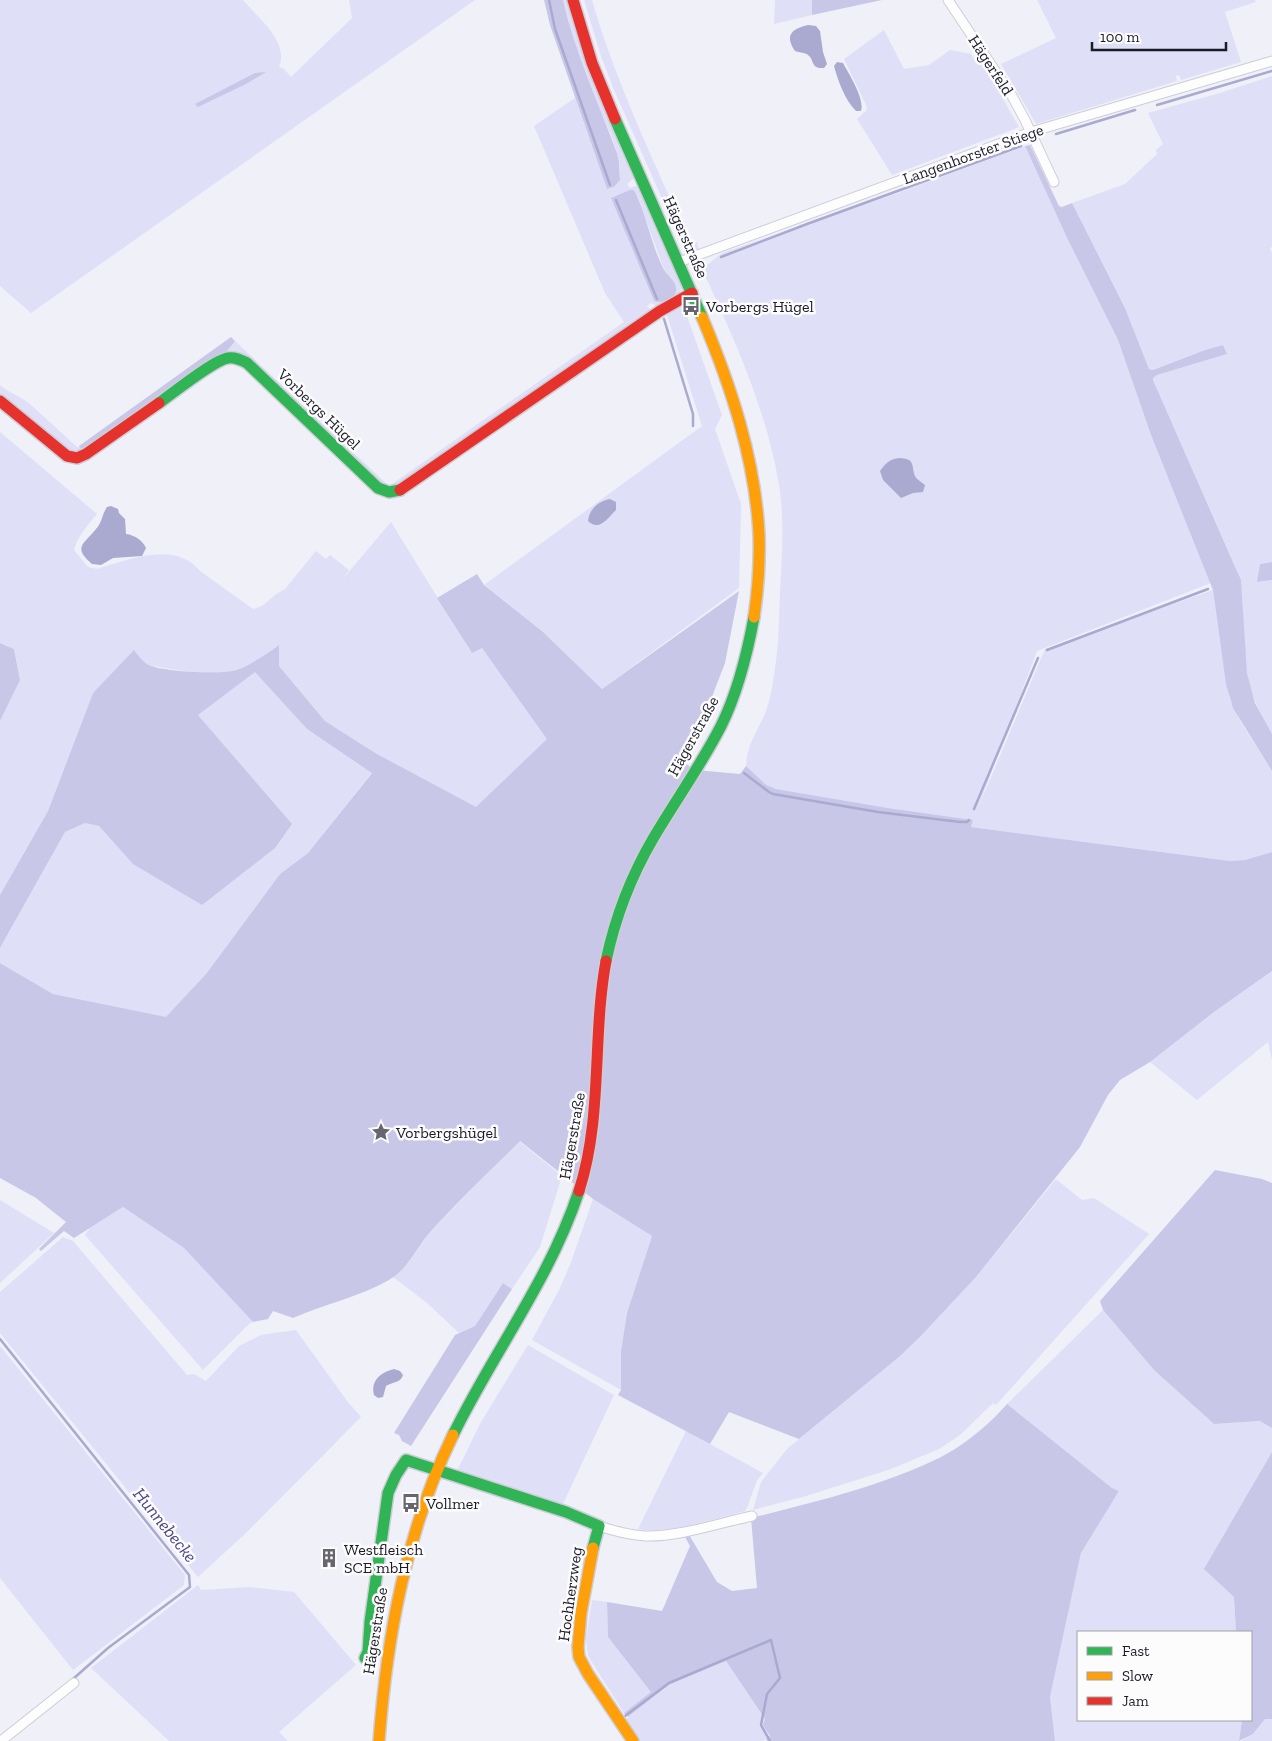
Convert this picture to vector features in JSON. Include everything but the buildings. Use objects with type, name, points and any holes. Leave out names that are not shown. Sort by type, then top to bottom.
[{"type":"main road","name":"Hägerstraße","points":[[379,1741],[386,1662],[398,1590],[416,1522],[436,1471],[466,1409],[538,1286],[567,1224],[580,1188],[589,1142],[596,1090],[599,1022],[605,970],[620,911],[646,850],[702,760],[724,720],[738,683],[749,645],[757,597],[760,560],[754,485],[736,406],[679,262],[603,91],[586,46],[573,0]]},
{"type":"main road","name":"Vorbergs Hügel","points":[[0,401],[67,456],[77,458],[86,454],[217,362],[228,357],[237,358],[247,363],[378,488],[387,492],[394,492],[406,487],[660,311],[692,293]]},
{"type":"main road","name":"Hägerstraße","points":[[364,1658],[368,1652],[370,1622],[388,1493],[396,1474],[406,1460],[436,1471]]},
{"type":"main road","points":[[436,1471],[566,1512],[599,1526]]},
{"type":"main road","name":"Hochherzweg","points":[[599,1526],[594,1540],[586,1587],[578,1654],[588,1674],[633,1741]]},
{"type":"street","name":"Hägerfeld","points":[[948,0],[996,71],[1031,132],[1054,182]]},
{"type":"street","name":"Langenhorster Stiege","points":[[679,262],[1031,132],[1272,61]]},
{"type":"street","points":[[599,1526],[631,1535],[654,1536],[752,1516]]},
{"type":"street","points":[[1,1741],[74,1683]]},
{"type":"shaded area","points":[[0,0],[243,0],[276,39],[280,48],[281,58],[279,67],[284,69],[291,77],[352,18],[349,0],[475,0],[31,313],[0,286]]},
{"type":"shaded area","points":[[544,0],[563,0],[580,58],[617,153],[620,180],[614,187],[607,189],[550,25]]},
{"type":"shaded area","points":[[563,0],[566,0],[588,67],[633,176],[633,179],[627,184],[630,188],[636,186],[639,189],[683,285],[679,294],[659,307],[651,303],[647,306],[652,312],[400,487],[389,486],[624,322],[605,293],[534,126],[575,98],[607,189],[616,185],[620,173],[617,151],[580,60]],"holes":[[[638,197],[663,267],[673,281],[662,302],[654,301],[611,198]]]},
{"type":"shaded area","points":[[584,0],[592,0],[624,92],[689,242],[697,242],[699,251],[687,252],[684,248],[614,90],[601,56]]},
{"type":"shaded area","points":[[775,0],[812,0],[812,15],[774,24]]},
{"type":"shaded area","points":[[812,0],[882,0],[812,15]]},
{"type":"shaded area","points":[[1037,0],[1255,0],[1256,2],[1225,12],[1241,62],[1181,80],[1179,75],[1176,76],[1177,81],[1036,124],[1001,64],[1056,38]]},
{"type":"shaded area","points":[[808,25],[816,26],[820,31],[827,64],[824,68],[815,66],[810,57],[805,53],[795,51],[790,41],[791,34],[794,31]]},
{"type":"shaded area","points":[[884,30],[904,69],[929,65],[950,50],[971,54],[975,61],[980,59],[1019,127],[892,175],[857,119],[866,111],[867,107],[844,59]]},
{"type":"shaded area","points":[[837,62],[843,63],[856,87],[861,100],[861,111],[856,111],[842,90],[834,66]]},
{"type":"shaded area","points":[[266,72],[246,84],[198,107],[195,104],[255,73]]},
{"type":"shaded area","points":[[1272,76],[1272,247],[1270,248],[1272,253],[1272,562],[1260,564],[1258,582],[1272,580],[1272,734],[1253,696],[1247,673],[1242,593],[1237,570],[1153,380],[1157,375],[1227,354],[1223,345],[1153,370],[1149,369],[1125,308],[1072,203],[1125,184],[1157,154],[1156,150],[1163,144],[1148,113]]},
{"type":"shaded area","points":[[1030,145],[1059,206],[1062,207],[1072,203],[1125,308],[1149,369],[1153,370],[1223,345],[1227,354],[1157,375],[1153,380],[1241,580],[1247,673],[1255,703],[1272,734],[1272,771],[1233,708],[1226,684],[1213,590],[1151,435],[1118,340],[1068,240],[1025,146]]},
{"type":"shaded area","points":[[1025,146],[1068,240],[1118,340],[1151,435],[1211,583],[1037,651],[978,808],[1045,649],[1213,590],[1230,700],[1242,724],[1272,771],[1272,852],[1245,860],[1230,861],[971,827],[973,820],[776,789],[766,786],[746,766],[750,745],[768,705],[774,674],[779,630],[782,507],[772,452],[756,398],[747,372],[702,269],[722,253],[901,192]]},
{"type":"shaded area","points":[[630,190],[635,192],[663,268],[675,285],[675,294],[667,300],[654,301],[611,198]]},
{"type":"shaded area","points":[[682,302],[722,415],[715,429],[741,504],[739,588],[602,689],[543,632],[484,585],[702,426],[667,315]]},
{"type":"shaded area","points":[[231,337],[235,341],[228,350],[85,449],[80,448],[79,446]]},
{"type":"shaded area","points":[[235,341],[389,486],[382,485],[238,354],[84,452],[73,454],[0,398],[0,385],[30,404],[77,447],[85,448],[228,350]]},
{"type":"shaded area","points":[[0,432],[97,514],[81,535],[74,550],[88,567],[97,569],[151,555],[165,554],[178,556],[190,562],[253,609],[262,606],[285,589],[316,551],[326,559],[330,555],[349,570],[341,581],[391,522],[471,652],[482,648],[548,739],[476,808],[377,754],[325,721],[279,666],[279,645],[262,657],[237,670],[231,671],[188,671],[146,664],[93,693],[48,811],[0,895],[0,721],[20,679],[14,649],[0,643]]},
{"type":"shaded area","points":[[900,458],[911,461],[915,476],[925,485],[923,492],[913,493],[901,498],[883,480],[880,471],[882,468],[890,460]]},
{"type":"shaded area","points":[[610,499],[616,502],[616,510],[610,517],[603,523],[596,525],[588,521],[590,513],[595,506]]},
{"type":"shaded area","points":[[111,506],[118,509],[125,519],[126,534],[138,539],[146,548],[142,556],[113,558],[101,565],[92,564],[82,553],[81,549],[84,542],[98,527],[107,507]]},
{"type":"shaded area","points":[[1272,562],[1272,580],[1257,582],[1260,564]]},
{"type":"shaded area","points":[[477,574],[484,585],[543,632],[602,689],[739,591],[725,663],[686,764],[696,770],[740,774],[746,766],[766,785],[776,789],[973,820],[971,827],[1230,861],[1245,860],[1272,852],[1272,971],[1214,1012],[1150,1062],[1120,1080],[1108,1095],[1080,1147],[976,1277],[899,1357],[799,1439],[729,1412],[710,1444],[618,1395],[621,1390],[621,1351],[627,1313],[652,1236],[593,1199],[520,1141],[442,1219],[402,1270],[389,1280],[366,1291],[293,1318],[273,1311],[268,1319],[253,1322],[184,1248],[123,1207],[74,1238],[64,1231],[41,1251],[39,1249],[66,1222],[36,1198],[0,1178],[0,963],[53,994],[166,1017],[206,974],[280,874],[308,853],[372,773],[307,729],[255,672],[198,715],[292,824],[275,848],[202,905],[133,864],[99,826],[85,823],[65,832],[0,948],[0,895],[48,811],[93,693],[134,650],[145,663],[154,667],[175,671],[214,672],[232,671],[244,667],[279,645],[279,666],[325,721],[377,754],[476,807],[547,739],[482,648],[472,653],[437,598]]},
{"type":"shaded area","points":[[0,643],[14,649],[20,680],[0,721]]},
{"type":"shaded area","points":[[255,671],[307,729],[372,772],[308,853],[280,874],[206,974],[166,1018],[53,994],[0,963],[0,948],[65,832],[85,823],[99,826],[133,864],[291,824],[198,715]]},
{"type":"shaded area","points":[[1272,971],[1272,1060],[1268,1042],[1197,1100],[1150,1062],[1214,1012]]},
{"type":"shaded area","points":[[519,1141],[562,1176],[540,1247],[512,1289],[503,1283],[475,1326],[459,1333],[427,1303],[393,1277],[409,1262],[430,1232]]},
{"type":"shaded area","points":[[1215,1170],[1262,1179],[1272,1183],[1272,1428],[1260,1421],[1214,1424],[1154,1370],[1103,1310],[1100,1301]]},
{"type":"shaded area","points":[[1056,1179],[1082,1200],[1094,1198],[1149,1234],[996,1405],[993,1403],[960,1435],[939,1449],[891,1469],[806,1496],[753,1510],[761,1482],[787,1449],[899,1357],[920,1337],[976,1277]]},
{"type":"shaded area","points":[[593,1199],[652,1236],[627,1313],[621,1351],[621,1390],[532,1340],[570,1265]]},
{"type":"shaded area","points":[[0,1200],[54,1233],[0,1283]]},
{"type":"shaded area","points":[[123,1207],[184,1248],[253,1322],[203,1370],[85,1235],[90,1228]]},
{"type":"shaded area","points":[[63,1237],[73,1241],[187,1375],[194,1374],[206,1381],[239,1346],[261,1335],[296,1330],[347,1401],[361,1417],[246,1533],[198,1577],[0,1333],[0,1292]]},
{"type":"shaded area","points":[[503,1283],[512,1289],[411,1446],[402,1441],[399,1435],[394,1433],[455,1335],[475,1326]]},
{"type":"shaded area","points":[[1103,1310],[1154,1370],[1214,1424],[1261,1421],[1272,1428],[1272,1452],[1205,1569],[1234,1597],[1236,1631],[1077,1631],[1077,1721],[1242,1721],[1239,1741],[1055,1741],[1050,1697],[1081,1553],[1119,1491],[1112,1488],[1007,1404]]},
{"type":"shaded area","points":[[528,1345],[614,1395],[562,1506],[457,1471],[481,1422]]},
{"type":"shaded area","points":[[0,1346],[185,1575],[184,1585],[73,1670],[0,1578]]},
{"type":"shaded area","points":[[394,1369],[400,1371],[403,1375],[402,1378],[386,1386],[383,1397],[378,1398],[374,1395],[373,1390],[375,1381],[385,1372]]},
{"type":"shaded area","points":[[1007,1404],[1112,1488],[1119,1491],[1081,1553],[1050,1697],[1055,1741],[767,1741],[766,1739],[770,1736],[763,1725],[765,1719],[726,1661],[670,1684],[628,1717],[624,1713],[651,1692],[608,1637],[607,1602],[662,1611],[690,1546],[684,1535],[688,1533],[717,1582],[732,1591],[757,1588],[751,1518],[872,1485],[919,1467],[941,1457],[976,1434]]},
{"type":"shaded area","points":[[686,1431],[763,1473],[757,1480],[747,1508],[745,1511],[721,1518],[676,1528],[662,1530],[638,1529]]},
{"type":"shaded area","points":[[1272,1452],[1272,1719],[1265,1719],[1253,1734],[1239,1741],[1242,1721],[1252,1721],[1252,1631],[1236,1631],[1234,1597],[1204,1569]]},
{"type":"shaded area","points":[[198,1585],[201,1590],[249,1587],[294,1592],[356,1665],[279,1732],[288,1741],[169,1741],[91,1668]]},
{"type":"shaded area","points":[[592,1600],[607,1602],[608,1637],[652,1692],[624,1713],[588,1656],[586,1639]]},
{"type":"shaded area","points":[[726,1661],[765,1719],[764,1725],[770,1737],[763,1741],[639,1741],[625,1720],[670,1684]]},
{"type":"shaded area","points":[[1265,1719],[1272,1719],[1272,1741],[1241,1741],[1253,1734]]},
{"type":"waterway","points":[[549,0],[555,29],[610,185]]},
{"type":"waterway","points":[[1157,105],[1272,71]]},
{"type":"waterway","points":[[1056,134],[1135,110]]},
{"type":"waterway","points":[[721,257],[1021,146]]},
{"type":"waterway","points":[[616,200],[657,299]]},
{"type":"waterway","points":[[664,319],[693,414],[693,426]]},
{"type":"waterway","points":[[1047,650],[1208,589]]},
{"type":"waterway","points":[[974,809],[1038,658]]},
{"type":"waterway","points":[[744,773],[773,794],[878,812],[960,822],[967,822],[969,820]]},
{"type":"waterway","name":"Hunnebecke","points":[[0,1339],[189,1575],[190,1587],[108,1648],[73,1679]]},
{"type":"waterway","points":[[625,1716],[669,1683],[771,1640],[780,1678],[767,1694],[761,1725],[770,1741]]},
{"type":"traffic: fast","points":[[615,119],[702,317]]},
{"type":"traffic: fast","points":[[159,403],[213,364],[228,358],[240,360],[247,363],[378,488],[389,492],[400,490]]},
{"type":"traffic: fast","points":[[606,961],[619,913],[638,867],[654,837],[705,755],[727,713],[741,673],[754,617]]},
{"type":"traffic: fast","points":[[453,1435],[537,1286],[567,1224],[579,1191]]},
{"type":"traffic: fast","points":[[365,1658],[368,1652],[370,1622],[388,1493],[396,1475],[406,1460],[566,1512],[599,1526],[593,1548]]},
{"type":"traffic: slow","points":[[702,317],[723,369],[740,423],[757,506],[759,544],[757,597],[754,617]]},
{"type":"traffic: slow","points":[[379,1741],[387,1662],[401,1585],[423,1509],[453,1435]]},
{"type":"traffic: slow","points":[[593,1548],[581,1613],[579,1657],[588,1674],[633,1741]]},
{"type":"traffic: jam","points":[[573,0],[592,63],[615,119]]},
{"type":"traffic: jam","points":[[400,490],[660,311],[692,293]]},
{"type":"traffic: jam","points":[[0,401],[67,456],[77,458],[86,454],[159,403]]},
{"type":"traffic: jam","points":[[579,1191],[591,1135],[599,1019],[606,961]]},
{"type":"place","name":"Vorbergs Hügel","points":[[691,306]]},
{"type":"place","name":"Vorbergshügel","points":[[381,1132]]},
{"type":"place","name":"Vollmer","points":[[411,1503]]},
{"type":"place","name":"Westfleisch SCE mbH","points":[[329,1558]]}]
